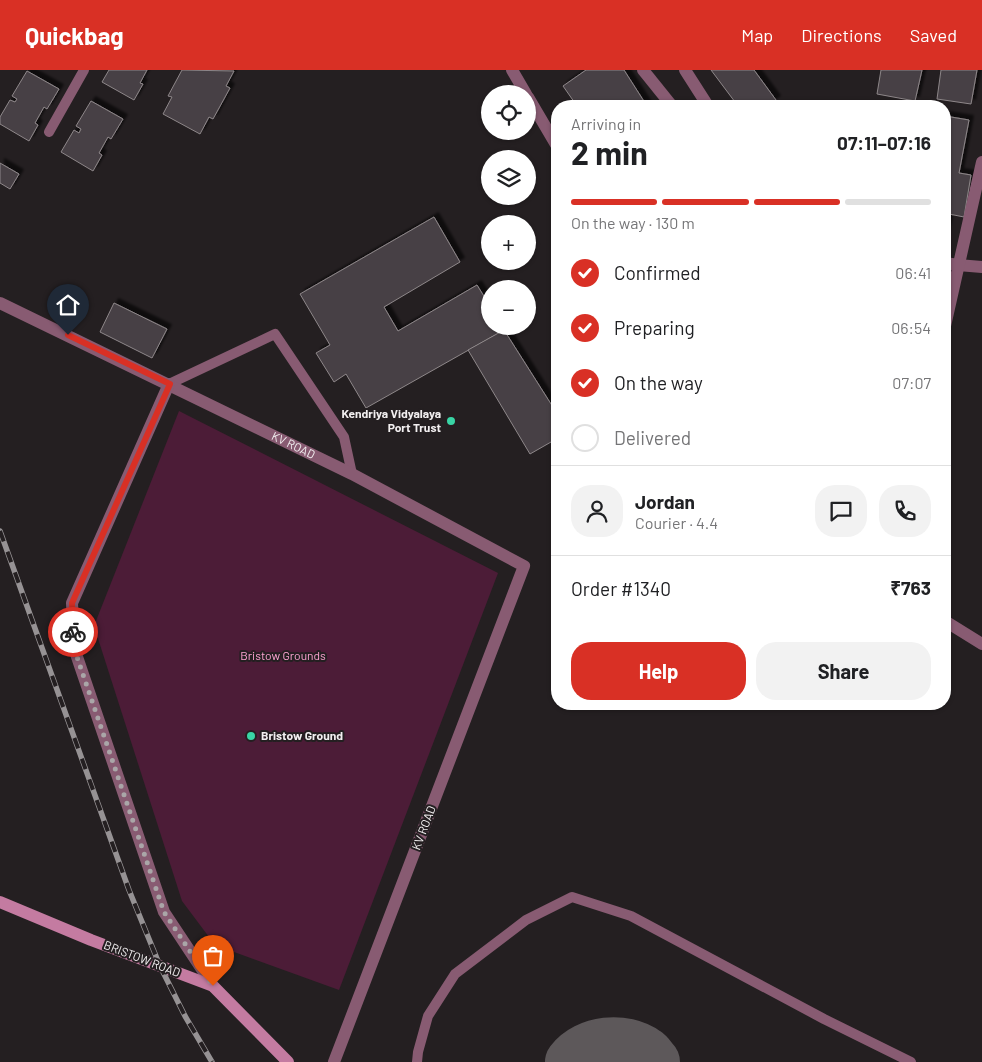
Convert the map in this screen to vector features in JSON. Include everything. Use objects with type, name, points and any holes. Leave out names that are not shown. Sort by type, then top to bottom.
[{"type":"street","points":[[512,70],[521,85]]},
{"type":"street","points":[[643,70],[667,100]]},
{"type":"street","points":[[684,70],[704,100]]},
{"type":"street","points":[[536,111],[551,136]]},
{"type":"street","points":[[951,298],[982,162]]},
{"type":"street","points":[[951,264],[982,267]]},
{"type":"street","name":"KV ROAD","points":[[0,303],[352,474],[524,566],[334,1062]]},
{"type":"street","points":[[170,384],[72,603],[74,648],[164,912],[213,986]]},
{"type":"street","points":[[951,625],[982,644]]},
{"type":"street","name":"BRISTOW ROAD","points":[[0,902],[91,940],[213,986],[288,1062]]},
{"type":"lane","points":[[49,132],[84,70]]},
{"type":"lane","points":[[170,384],[276,334],[344,437],[352,474]]},
{"type":"lane","points":[[417,1062],[428,1016],[455,974],[526,920],[572,896],[631,916],[824,1019],[911,1062]]},
{"type":"green space","name":"Bristow Grounds","points":[[179,411],[498,573],[339,990],[215,945],[182,901],[94,626]]},
{"type":"building","points":[[109,70],[147,70],[140,83],[143,84],[134,100],[102,82]]},
{"type":"building","points":[[182,70],[234,71],[226,86],[230,88],[213,119],[209,117],[200,134],[163,114],[172,97],[168,96]]},
{"type":"building","points":[[586,70],[624,70],[643,100],[573,100],[563,86]]},
{"type":"building","points":[[711,70],[754,70],[776,100],[734,100]]},
{"type":"building","points":[[881,70],[922,70],[915,100],[877,94]]},
{"type":"building","points":[[941,70],[977,70],[971,104],[937,99]]},
{"type":"building","points":[[27,71],[59,89],[47,109],[44,107],[35,123],[38,125],[29,141],[0,124],[0,117],[10,100],[15,102],[17,99],[12,96]]},
{"type":"building","points":[[91,101],[123,119],[111,139],[108,137],[99,153],[102,155],[93,171],[61,152],[74,130],[79,133],[81,129],[76,126]]},
{"type":"building","points":[[951,117],[969,120],[959,173],[971,175],[964,217],[951,214]]},
{"type":"building","points":[[0,163],[19,174],[10,189],[0,183]]},
{"type":"building","points":[[434,217],[460,262],[384,307],[398,331],[477,285],[481,291],[481,335],[495,335],[366,408],[346,374],[334,382],[316,353],[330,345],[300,294]]},
{"type":"building","points":[[114,303],[167,329],[152,358],[100,332]]},
{"type":"building","points":[[495,335],[507,335],[551,404],[551,442],[530,454],[468,350]]},
{"type":"taxiway","points":[[571,1062],[586,1049],[617,1043],[637,1048],[647,1054],[654,1062]]},
{"type":"railway","points":[[0,531],[129,890],[160,966],[185,1016],[212,1062]]},
{"type":"way so far","points":[[73,632],[74,648],[164,912],[213,986]]},
{"type":"place","name":"Kendriya Vidyalaya Port Trust","points":[[451,421]]},
{"type":"place","name":"Bristow Ground","points":[[251,736]]},
{"type":"route","points":[[68,335],[170,384],[72,603],[73,632]]}]
